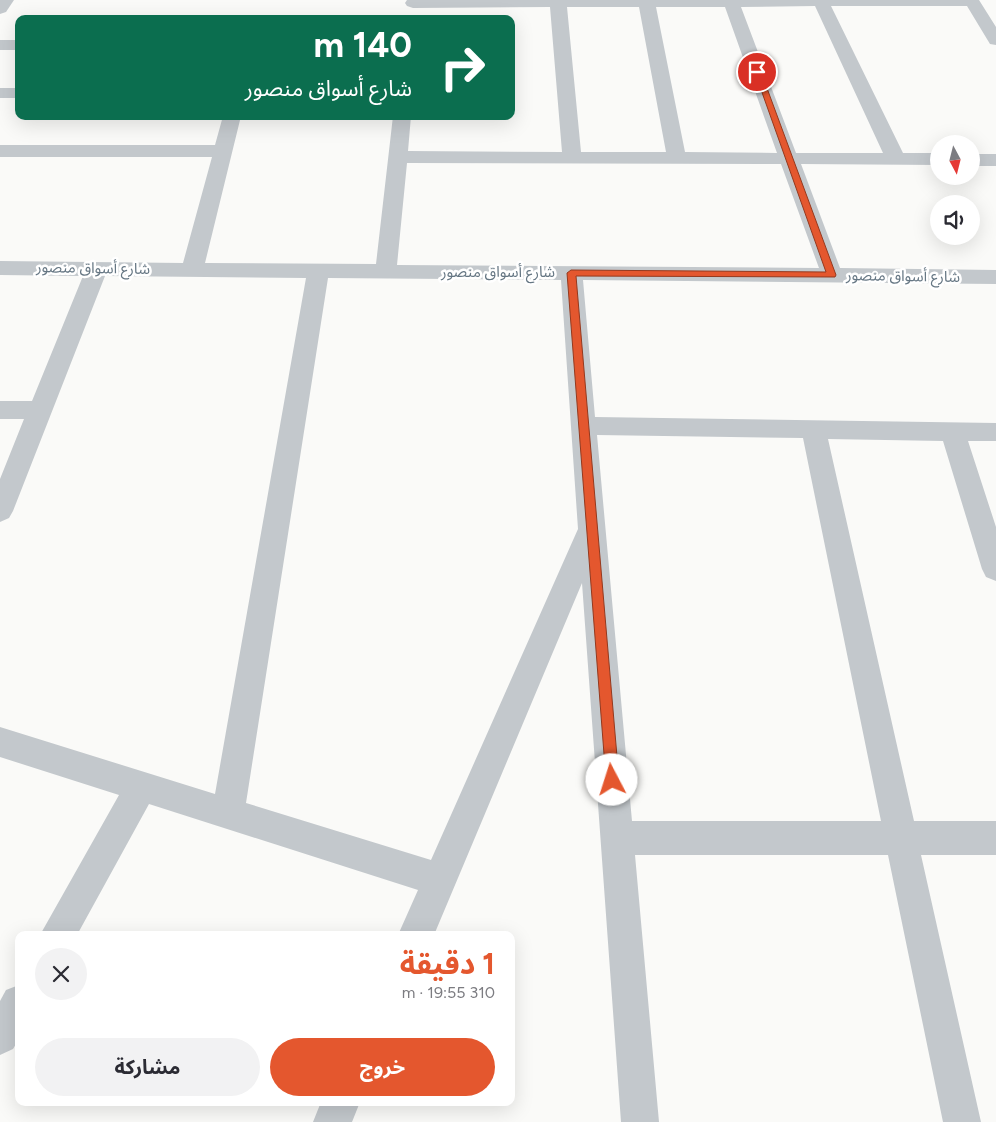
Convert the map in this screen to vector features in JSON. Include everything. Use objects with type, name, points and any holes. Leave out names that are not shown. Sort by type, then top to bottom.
[{"type":"street","points":[[0,8],[6,0]]},
{"type":"street","points":[[412,7],[646,1],[972,1],[996,40]]},
{"type":"street","points":[[646,1],[677,158]]},
{"type":"street","points":[[558,2],[572,158]]},
{"type":"street","points":[[731,2],[832,275]]},
{"type":"street","points":[[820,2],[896,159]]},
{"type":"street","points":[[0,45],[15,45]]},
{"type":"street","points":[[0,93],[15,93]]},
{"type":"street","points":[[192,270],[231,120]]},
{"type":"street","points":[[386,271],[402,120]]},
{"type":"street","points":[[0,151],[223,151]]},
{"type":"street","points":[[398,157],[930,160]]},
{"type":"street","points":[[980,160],[996,160]]},
{"type":"street","name":"شارع أسواق منصور","points":[[0,268],[996,277]]},
{"type":"street","points":[[0,511],[97,268]]},
{"type":"street","points":[[228,813],[318,271]]},
{"type":"street","points":[[571,273],[640,1122]]},
{"type":"street","points":[[0,410],[40,410]]},
{"type":"street","points":[[584,426],[996,432]]},
{"type":"street","points":[[813,428],[962,1122]]},
{"type":"street","points":[[952,431],[996,569]]},
{"type":"street","points":[[418,931],[592,528]]},
{"type":"street","points":[[0,742],[440,880]]},
{"type":"street","points":[[60,931],[142,786]]},
{"type":"street","points":[[617,838],[996,838]]},
{"type":"street","points":[[0,1036],[15,1011]]},
{"type":"street","points":[[332,1122],[339,1106]]},
{"type":"route","points":[[612,780],[571,273],[832,275],[757,72]]}]
